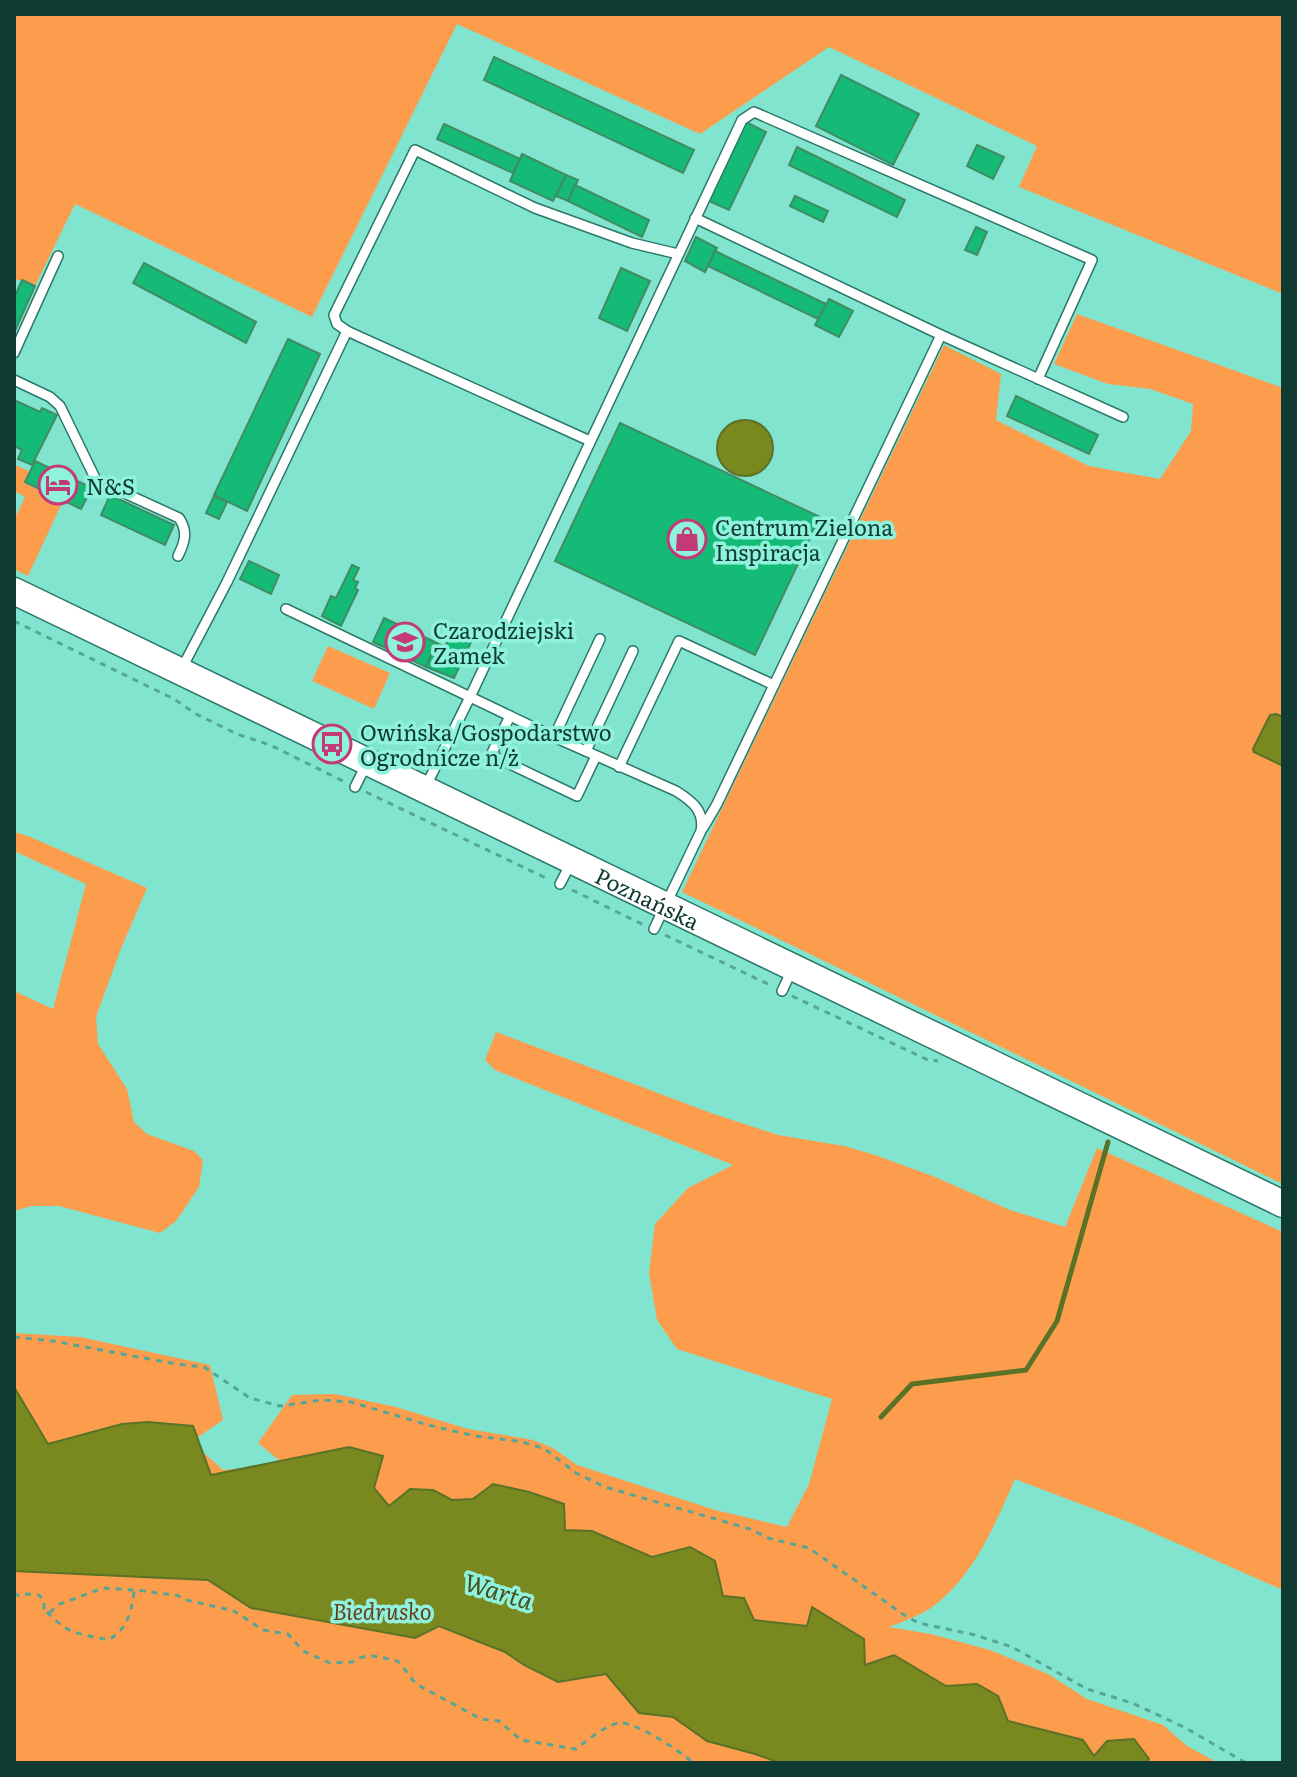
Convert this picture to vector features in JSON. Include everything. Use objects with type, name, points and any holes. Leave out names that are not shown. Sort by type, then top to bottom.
[{"type":"main road","name":"Poznańska","points":[[14,591],[1283,1204]]},
{"type":"lane","points":[[424,789],[742,120],[754,112],[1092,260],[1038,379]]},
{"type":"lane","points":[[590,441],[347,331],[337,324],[334,315],[415,150],[535,208],[632,243],[678,254]]},
{"type":"lane","points":[[695,218],[1123,417]]},
{"type":"lane","points":[[14,353],[58,256]]},
{"type":"lane","points":[[181,671],[347,331]]},
{"type":"lane","points":[[654,929],[941,335]]},
{"type":"lane","points":[[14,380],[50,397],[60,406],[96,480],[179,518],[186,535],[178,556]]},
{"type":"lane","points":[[286,609],[686,797],[700,812],[703,821],[701,831]]},
{"type":"lane","points":[[554,737],[600,639]]},
{"type":"lane","points":[[619,767],[679,641],[774,685]]},
{"type":"lane","points":[[510,716],[491,755],[577,796],[633,651]]},
{"type":"lane","points":[[355,787],[367,762]]},
{"type":"lane","points":[[560,884],[572,860]]},
{"type":"lane","points":[[782,991],[794,967]]},
{"type":"path","points":[[14,1337],[204,1367],[250,1398],[280,1406],[322,1400],[351,1402],[428,1425],[475,1436],[523,1442],[545,1449],[576,1473],[605,1487],[750,1529],[790,1545],[809,1548],[919,1623],[1012,1647],[1087,1689],[1132,1703],[1184,1727],[1246,1763]]},
{"type":"path","points":[[47,1612],[103,1588],[174,1594],[234,1611],[263,1630],[288,1634],[303,1651],[330,1663],[352,1662],[373,1656],[395,1660],[416,1684],[481,1719],[499,1721],[521,1740],[576,1749],[596,1733],[620,1723],[640,1728],[693,1763]]},
{"type":"path","points":[[14,1593],[19,1596],[39,1595],[43,1598],[44,1609],[61,1625],[77,1633],[108,1640],[117,1636],[126,1625],[134,1591]]},
{"type":"green space","points":[[14,14],[1283,14],[1283,294],[1019,187],[1037,146],[829,47],[700,134],[457,24],[312,317],[75,204],[35,286],[14,280]]},
{"type":"green space","points":[[1077,314],[1283,388],[1283,1184],[682,892],[944,345],[1001,374],[996,420],[1089,466],[1160,479],[1191,431],[1193,404],[1150,389],[1108,384],[1054,364]]},
{"type":"green space","points":[[15,465],[29,471],[24,483],[63,501],[28,576],[14,569],[14,520],[25,497],[14,491]]},
{"type":"green space","points":[[328,646],[390,673],[374,709],[312,681]]},
{"type":"green space","points":[[14,832],[147,888],[96,1017],[98,1044],[127,1089],[134,1122],[147,1134],[194,1151],[203,1160],[199,1187],[176,1221],[160,1233],[59,1206],[32,1206],[14,1211],[14,991],[53,1009],[86,884],[14,851]]},
{"type":"green space","name":"Biedrusko","points":[[496,1032],[711,1113],[778,1135],[844,1146],[875,1155],[1010,1210],[1065,1227],[1097,1148],[1283,1232],[1283,1590],[1131,1523],[1015,1479],[982,1547],[962,1579],[930,1609],[889,1627],[931,1634],[990,1650],[1048,1674],[1087,1699],[1163,1725],[1187,1746],[1218,1763],[1146,1763],[1149,1758],[1107,1763],[14,1763],[14,1408],[28,1412],[14,1387],[14,1333],[80,1337],[210,1365],[223,1420],[198,1437],[192,1426],[171,1424],[223,1470],[379,1456],[349,1447],[280,1461],[258,1443],[292,1395],[335,1394],[396,1407],[468,1429],[533,1440],[553,1448],[577,1465],[715,1510],[787,1527],[809,1484],[832,1399],[677,1349],[657,1320],[649,1273],[655,1224],[688,1188],[733,1165],[495,1070],[485,1060]]},
{"type":"water","points":[[745,420],[765,428],[773,448],[765,468],[745,476],[725,468],[717,448],[725,428]]},
{"type":"water","points":[[1270,715],[1283,717],[1283,766],[1253,749]]},
{"type":"water","name":"Warta","points":[[14,1387],[48,1444],[122,1424],[148,1422],[193,1426],[211,1475],[349,1447],[383,1456],[374,1488],[389,1506],[410,1489],[433,1490],[452,1500],[473,1499],[493,1484],[529,1492],[564,1504],[565,1530],[592,1531],[652,1557],[690,1547],[715,1561],[723,1596],[744,1598],[754,1620],[807,1626],[812,1607],[864,1639],[865,1665],[894,1655],[946,1686],[977,1684],[998,1696],[1008,1721],[1083,1740],[1094,1756],[1107,1741],[1134,1739],[1149,1759],[1146,1763],[780,1763],[707,1741],[673,1717],[639,1713],[606,1674],[558,1682],[505,1652],[439,1626],[415,1638],[251,1608],[208,1580],[14,1571]]},
{"type":"building","points":[[494,57],[694,150],[683,173],[484,80]]},
{"type":"building","points":[[841,75],[919,114],[893,165],[816,126]]},
{"type":"building","points":[[746,122],[766,132],[729,210],[709,201]]},
{"type":"building","points":[[444,124],[520,159],[513,173],[437,139]]},
{"type":"building","points":[[977,145],[1004,157],[993,179],[967,166]]},
{"type":"building","points":[[797,147],[905,200],[897,217],[789,165]]},
{"type":"building","points":[[522,154],[566,175],[553,201],[510,181]]},
{"type":"building","points":[[566,175],[578,180],[568,201],[556,196]]},
{"type":"building","points":[[575,185],[649,220],[642,237],[568,201]]},
{"type":"building","points":[[795,196],[828,211],[823,222],[790,206]]},
{"type":"building","points":[[976,227],[987,232],[977,255],[965,250]]},
{"type":"building","points":[[696,237],[717,248],[705,272],[685,261]]},
{"type":"building","points":[[715,251],[826,304],[818,319],[708,266]]},
{"type":"building","points":[[144,263],[256,322],[246,343],[133,283]]},
{"type":"building","points":[[621,268],[650,281],[627,331],[599,318]]},
{"type":"building","points":[[22,280],[35,286],[14,333],[14,298]]},
{"type":"building","points":[[829,299],[853,311],[839,337],[815,325]]},
{"type":"building","points":[[288,339],[320,354],[247,511],[214,495]]},
{"type":"building","points":[[1016,396],[1098,435],[1089,454],[1007,416]]},
{"type":"building","name":"N&S","points":[[14,400],[40,412],[42,408],[57,415],[32,465],[18,459],[22,450],[14,446]]},
{"type":"building","name":"Centrum Zielona Inspiracja","points":[[620,423],[820,517],[755,655],[555,561]]},
{"type":"building","name":"N&S","points":[[35,461],[92,488],[81,509],[25,482]]},
{"type":"building","points":[[110,495],[174,525],[165,545],[101,515]]},
{"type":"building","points":[[214,496],[227,502],[219,519],[206,513]]},
{"type":"building","points":[[249,561],[279,575],[271,594],[240,579]]},
{"type":"building","points":[[352,565],[359,568],[353,580],[358,582],[355,588],[358,590],[341,626],[322,616],[331,596],[336,598]]},
{"type":"building","name":"Czarodziejski Zamek","points":[[384,618],[437,643],[426,667],[373,642]]},
{"type":"building","points":[[453,629],[473,638],[454,678],[426,667],[437,643],[445,647]]},
{"type":"waterway","points":[[881,1417],[912,1384],[1026,1370],[1057,1321],[1108,1142]]},
{"type":"place","name":"N&S","points":[[58,485]]},
{"type":"place","name":"Centrum Zielona Inspiracja","points":[[687,539]]},
{"type":"place","name":"Czarodziejski Zamek","points":[[405,642]]},
{"type":"place","name":"Owińska/Gospodarstwo Ogrodnicze n/ż","points":[[332,744]]}]
